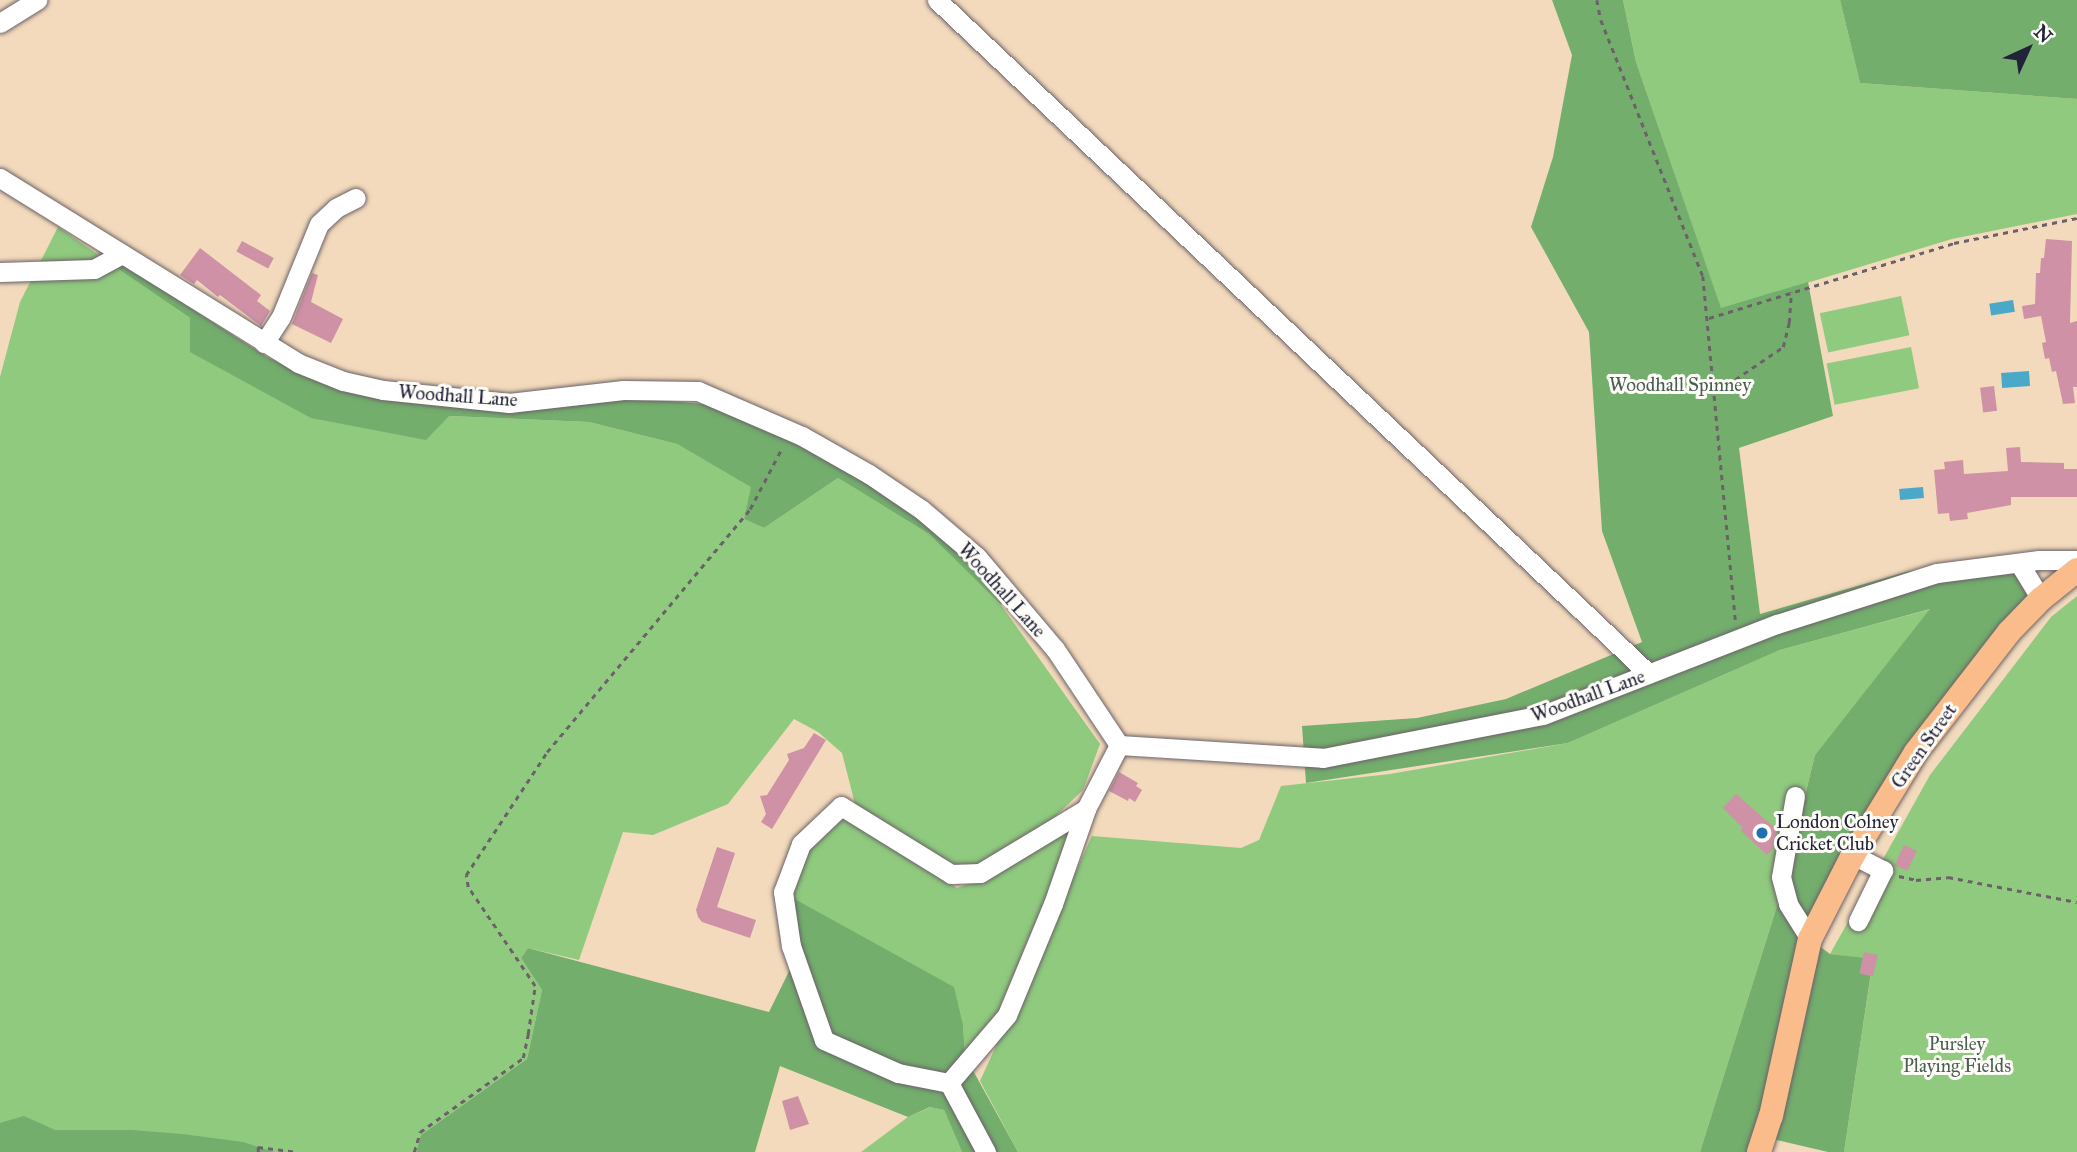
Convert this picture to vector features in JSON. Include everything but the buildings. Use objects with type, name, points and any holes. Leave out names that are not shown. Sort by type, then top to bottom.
[{"type":"main road","name":"Green Street","points":[[1759,1152],[1771,1116],[1810,939],[1853,856],[1916,752],[2009,632],[2041,599],[2077,570]]},
{"type":"street","points":[[0,23],[37,0]]},
{"type":"street","points":[[937,0],[1649,674]]},
{"type":"street","name":"Woodhall Lane","points":[[0,178],[217,310],[264,343],[298,363],[343,381],[383,390],[509,403],[623,390],[698,391],[790,431],[869,474],[922,510],[977,557],[1055,649],[1119,745],[1323,758],[1543,715],[1738,639],[1937,573],[2019,563],[2077,560]]},
{"type":"street","points":[[264,343],[281,317],[319,224],[336,208],[356,198]]},
{"type":"street","points":[[0,272],[94,269],[122,254]]},
{"type":"street","points":[[2019,563],[2041,599]]},
{"type":"street","points":[[948,1083],[1007,1015],[1053,904],[1086,809],[1119,745]]},
{"type":"street","points":[[1795,796],[1781,877],[1788,904],[1810,939]]},
{"type":"street","points":[[986,1152],[948,1083],[898,1073],[824,1040],[791,946],[783,892],[801,844],[841,806],[951,874],[980,873],[1086,809]]},
{"type":"street","points":[[1853,856],[1883,870],[1858,921]]},
{"type":"path","points":[[1597,0],[1601,20],[1703,276],[1716,387],[1738,639]]},
{"type":"path","points":[[1709,318],[1954,243],[2077,218]]},
{"type":"path","points":[[1716,387],[1727,385],[1783,347],[1789,323],[1791,292]]},
{"type":"path","points":[[414,1152],[420,1132],[523,1058],[528,1034],[535,986],[468,887],[466,875],[547,752],[750,509],[790,431]]},
{"type":"path","points":[[1883,870],[1916,880],[1948,877],[2077,902]]},
{"type":"path","points":[[258,1152],[258,1147],[296,1152]]},
{"type":"green space","name":"Woodhall Spinney","points":[[1552,0],[1623,0],[1636,62],[1721,308],[1808,282],[1833,416],[1739,448],[1760,614],[1906,572],[1941,566],[2015,568],[2033,592],[1847,855],[1751,1152],[1700,1152],[1782,890],[1815,755],[1930,609],[1780,650],[1568,743],[1306,783],[1302,726],[1417,718],[1506,699],[1642,642],[1602,531],[1589,332],[1531,227],[1553,157],[1572,55]]},
{"type":"green space","points":[[1623,0],[1840,0],[1860,83],[2077,99],[2077,214],[1952,239],[1721,309],[1636,62]]},
{"type":"green space","points":[[1840,0],[2077,0],[2077,99],[1860,83]]},
{"type":"green space","points":[[58,227],[190,318],[191,352],[449,416],[589,422],[677,444],[752,487],[744,519],[764,528],[838,478],[929,534],[1001,605],[1100,744],[1083,790],[1041,830],[980,867],[948,866],[855,804],[842,753],[818,732],[794,719],[728,804],[653,835],[623,832],[579,960],[528,948],[521,958],[542,990],[527,1059],[421,1135],[416,1152],[0,1152],[0,377],[20,302]]},
{"type":"green space","points":[[122,264],[267,357],[328,385],[388,400],[645,399],[704,404],[793,441],[916,512],[965,553],[1005,599],[1001,605],[929,534],[838,478],[764,528],[744,519],[751,487],[677,444],[589,422],[449,416],[426,440],[311,418],[190,352],[190,318],[117,268]]},
{"type":"green space","points":[[1901,296],[1909,335],[1828,352],[1820,313]]},
{"type":"green space","points":[[1911,347],[1919,388],[1835,405],[1827,363]]},
{"type":"green space","name":"Pursley Playing Fields","points":[[2077,596],[2077,1152],[1844,1152],[1873,960],[1830,954],[1930,775],[2051,617]]},
{"type":"green space","points":[[1931,609],[1815,755],[1782,890],[1700,1152],[1018,1152],[980,1081],[1092,836],[1241,848],[1259,840],[1281,786],[1390,774],[1568,743],[1780,650]]},
{"type":"green space","points":[[844,813],[957,888],[997,873],[1079,819],[996,1017],[965,1056],[963,1025],[791,897],[807,848]]},
{"type":"green space","points":[[791,897],[954,987],[963,1025],[965,1056],[1018,1152],[962,1152],[944,1110],[930,1107],[908,1117],[780,1066],[755,1152],[416,1152],[421,1135],[527,1059],[542,990],[521,958],[528,948],[769,1012],[799,951]]},
{"type":"green space","points":[[1810,939],[1830,954],[1873,959],[1844,1152],[1828,1152],[1764,1137]]},
{"type":"green space","points":[[931,1107],[944,1110],[962,1152],[861,1152],[908,1117]]},
{"type":"green space","points":[[24,1116],[55,1130],[132,1130],[182,1134],[243,1142],[274,1152],[0,1152],[0,1123]]},
{"type":"water","points":[[2013,300],[2015,312],[1991,316],[1989,304]]},
{"type":"water","points":[[2029,371],[2030,386],[2002,388],[2001,373]]},
{"type":"water","points":[[1923,487],[1924,498],[1900,500],[1899,489]]},
{"type":"place","name":"London Colney Cricket Club","points":[[1762,833]]}]
